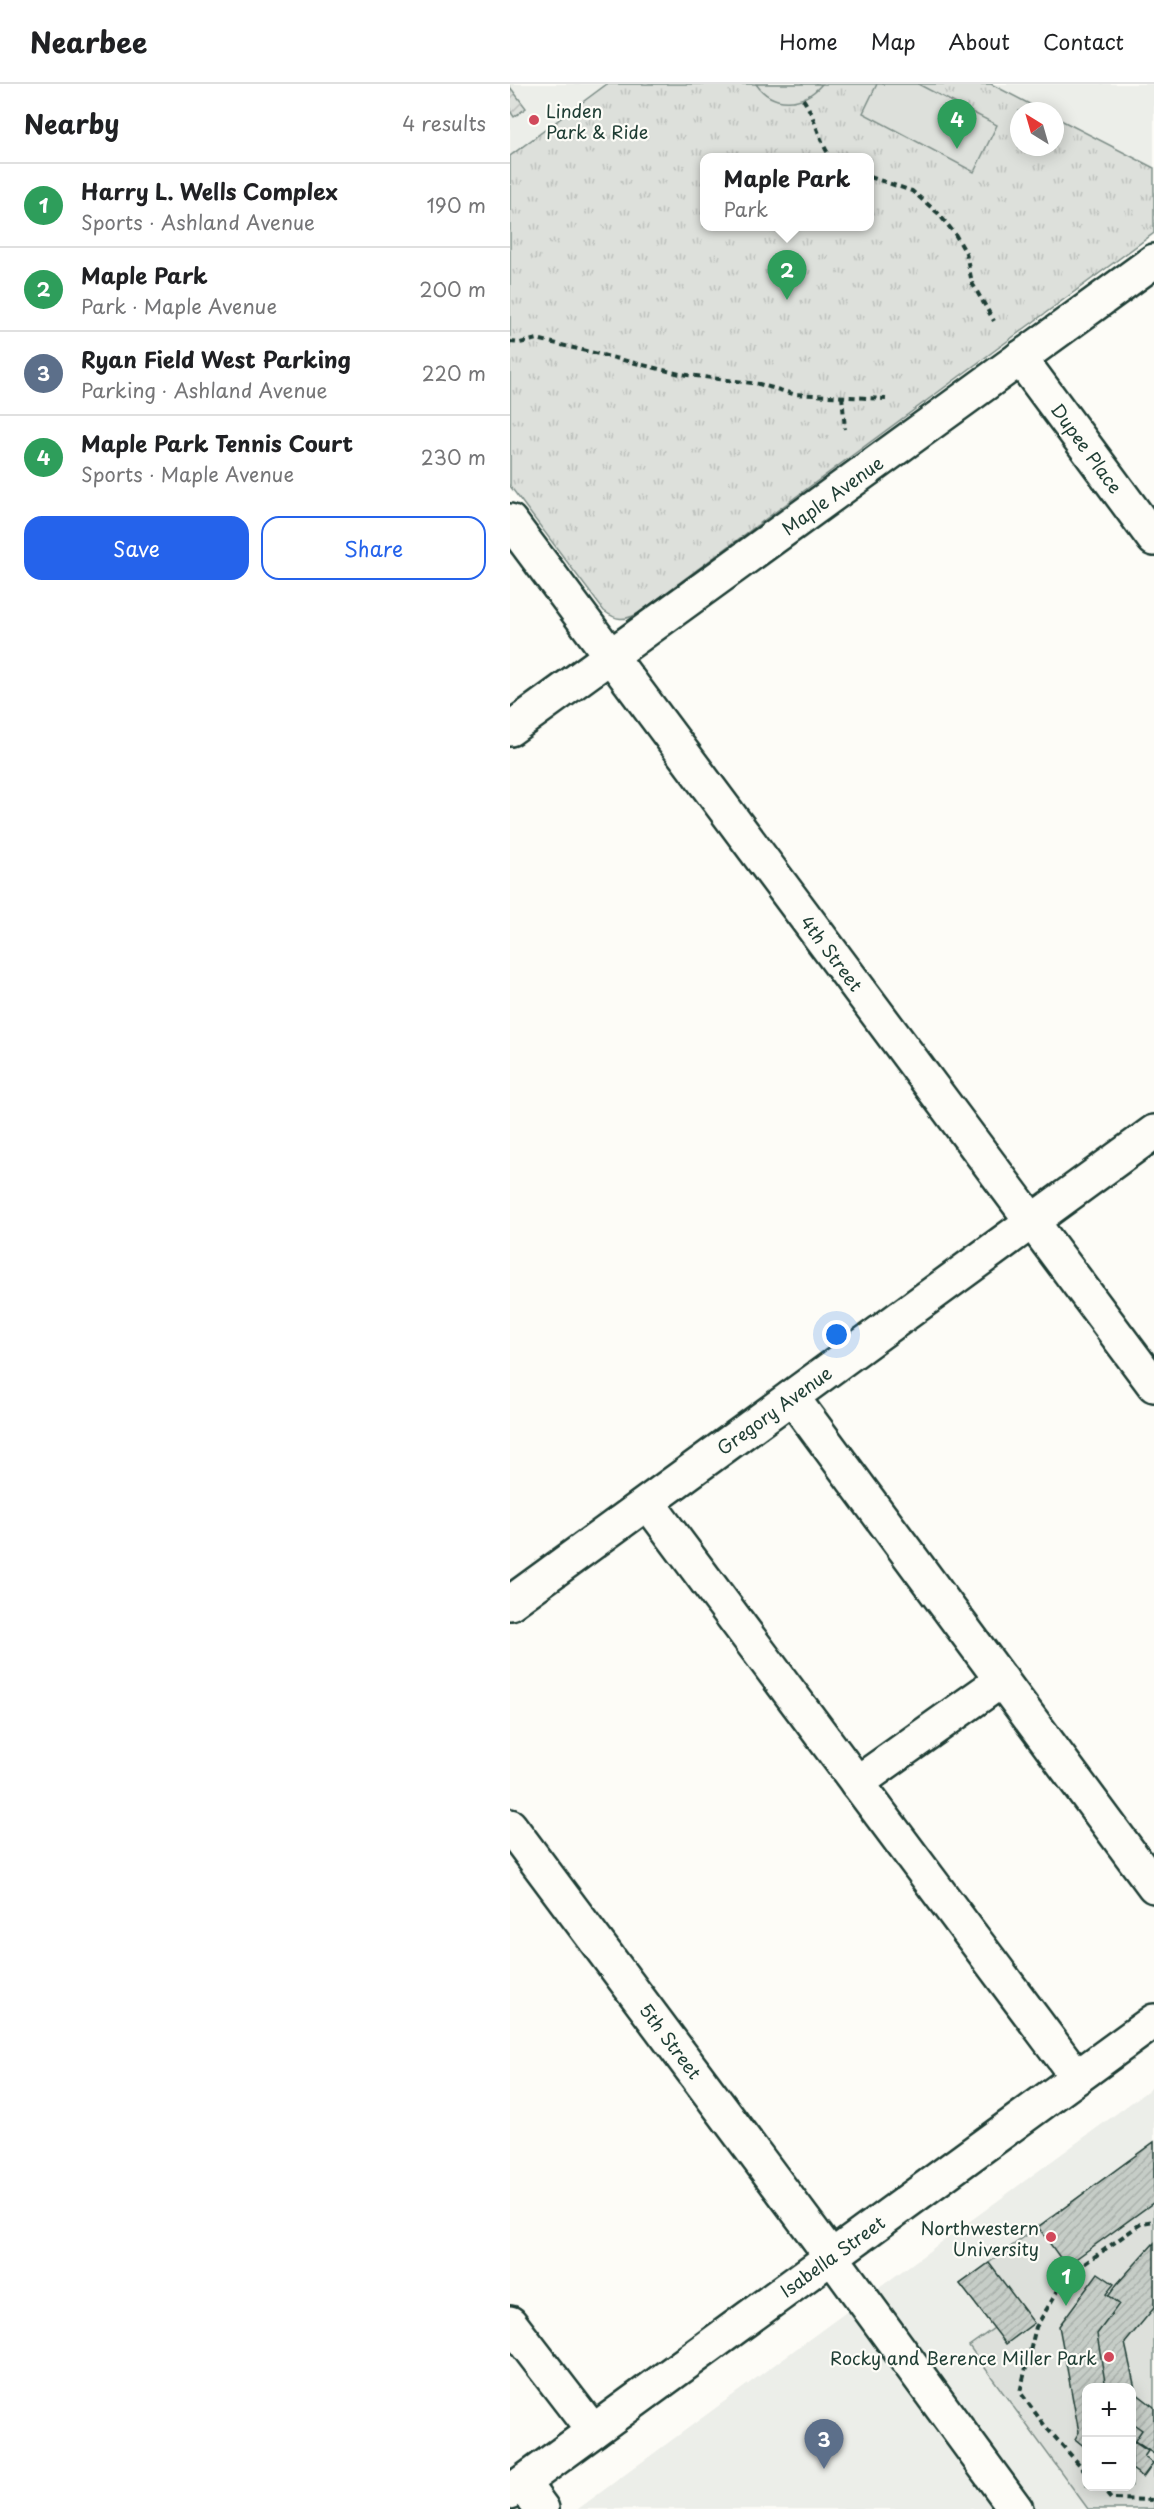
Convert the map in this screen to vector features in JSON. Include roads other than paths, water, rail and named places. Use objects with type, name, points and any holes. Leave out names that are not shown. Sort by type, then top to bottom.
[{"type":"street","name":"Maple Avenue","points":[[510,729],[1154,261]]},
{"type":"street","name":"Dupee Place","points":[[1020,358],[1154,539]]},
{"type":"street","name":"4th Street","points":[[510,521],[1154,1385]]},
{"type":"street","name":"Gregory Avenue","points":[[510,1603],[1154,1132]]},
{"type":"street","points":[[792,1397],[1154,1886]]},
{"type":"street","points":[[648,1503],[1077,2077]]},
{"type":"street","points":[[857,1783],[1002,1680]]},
{"type":"street","name":"5th Street","points":[[510,1826],[831,2256],[1016,2509]]},
{"type":"street","name":"Isabella Street","points":[[516,2488],[1154,2021]]},
{"type":"street","points":[[510,2323],[592,2431]]},
{"type":"street","points":[[516,2488],[542,2509]]},
{"type":"place","name":"Linden Park & Ride","points":[[534,120]]},
{"type":"place","name":"Maple Park Tennis Court","points":[[957,149]]},
{"type":"place","name":"Maple Park","points":[[787,300]]},
{"type":"place","name":"Northwestern University","points":[[1051,2237]]},
{"type":"place","name":"Harry L. Wells Complex","points":[[1066,2306]]},
{"type":"place","name":"Rocky and Berence Miller Park","points":[[1109,2357]]},
{"type":"place","name":"Ryan Field West Parking","points":[[824,2469]]}]
